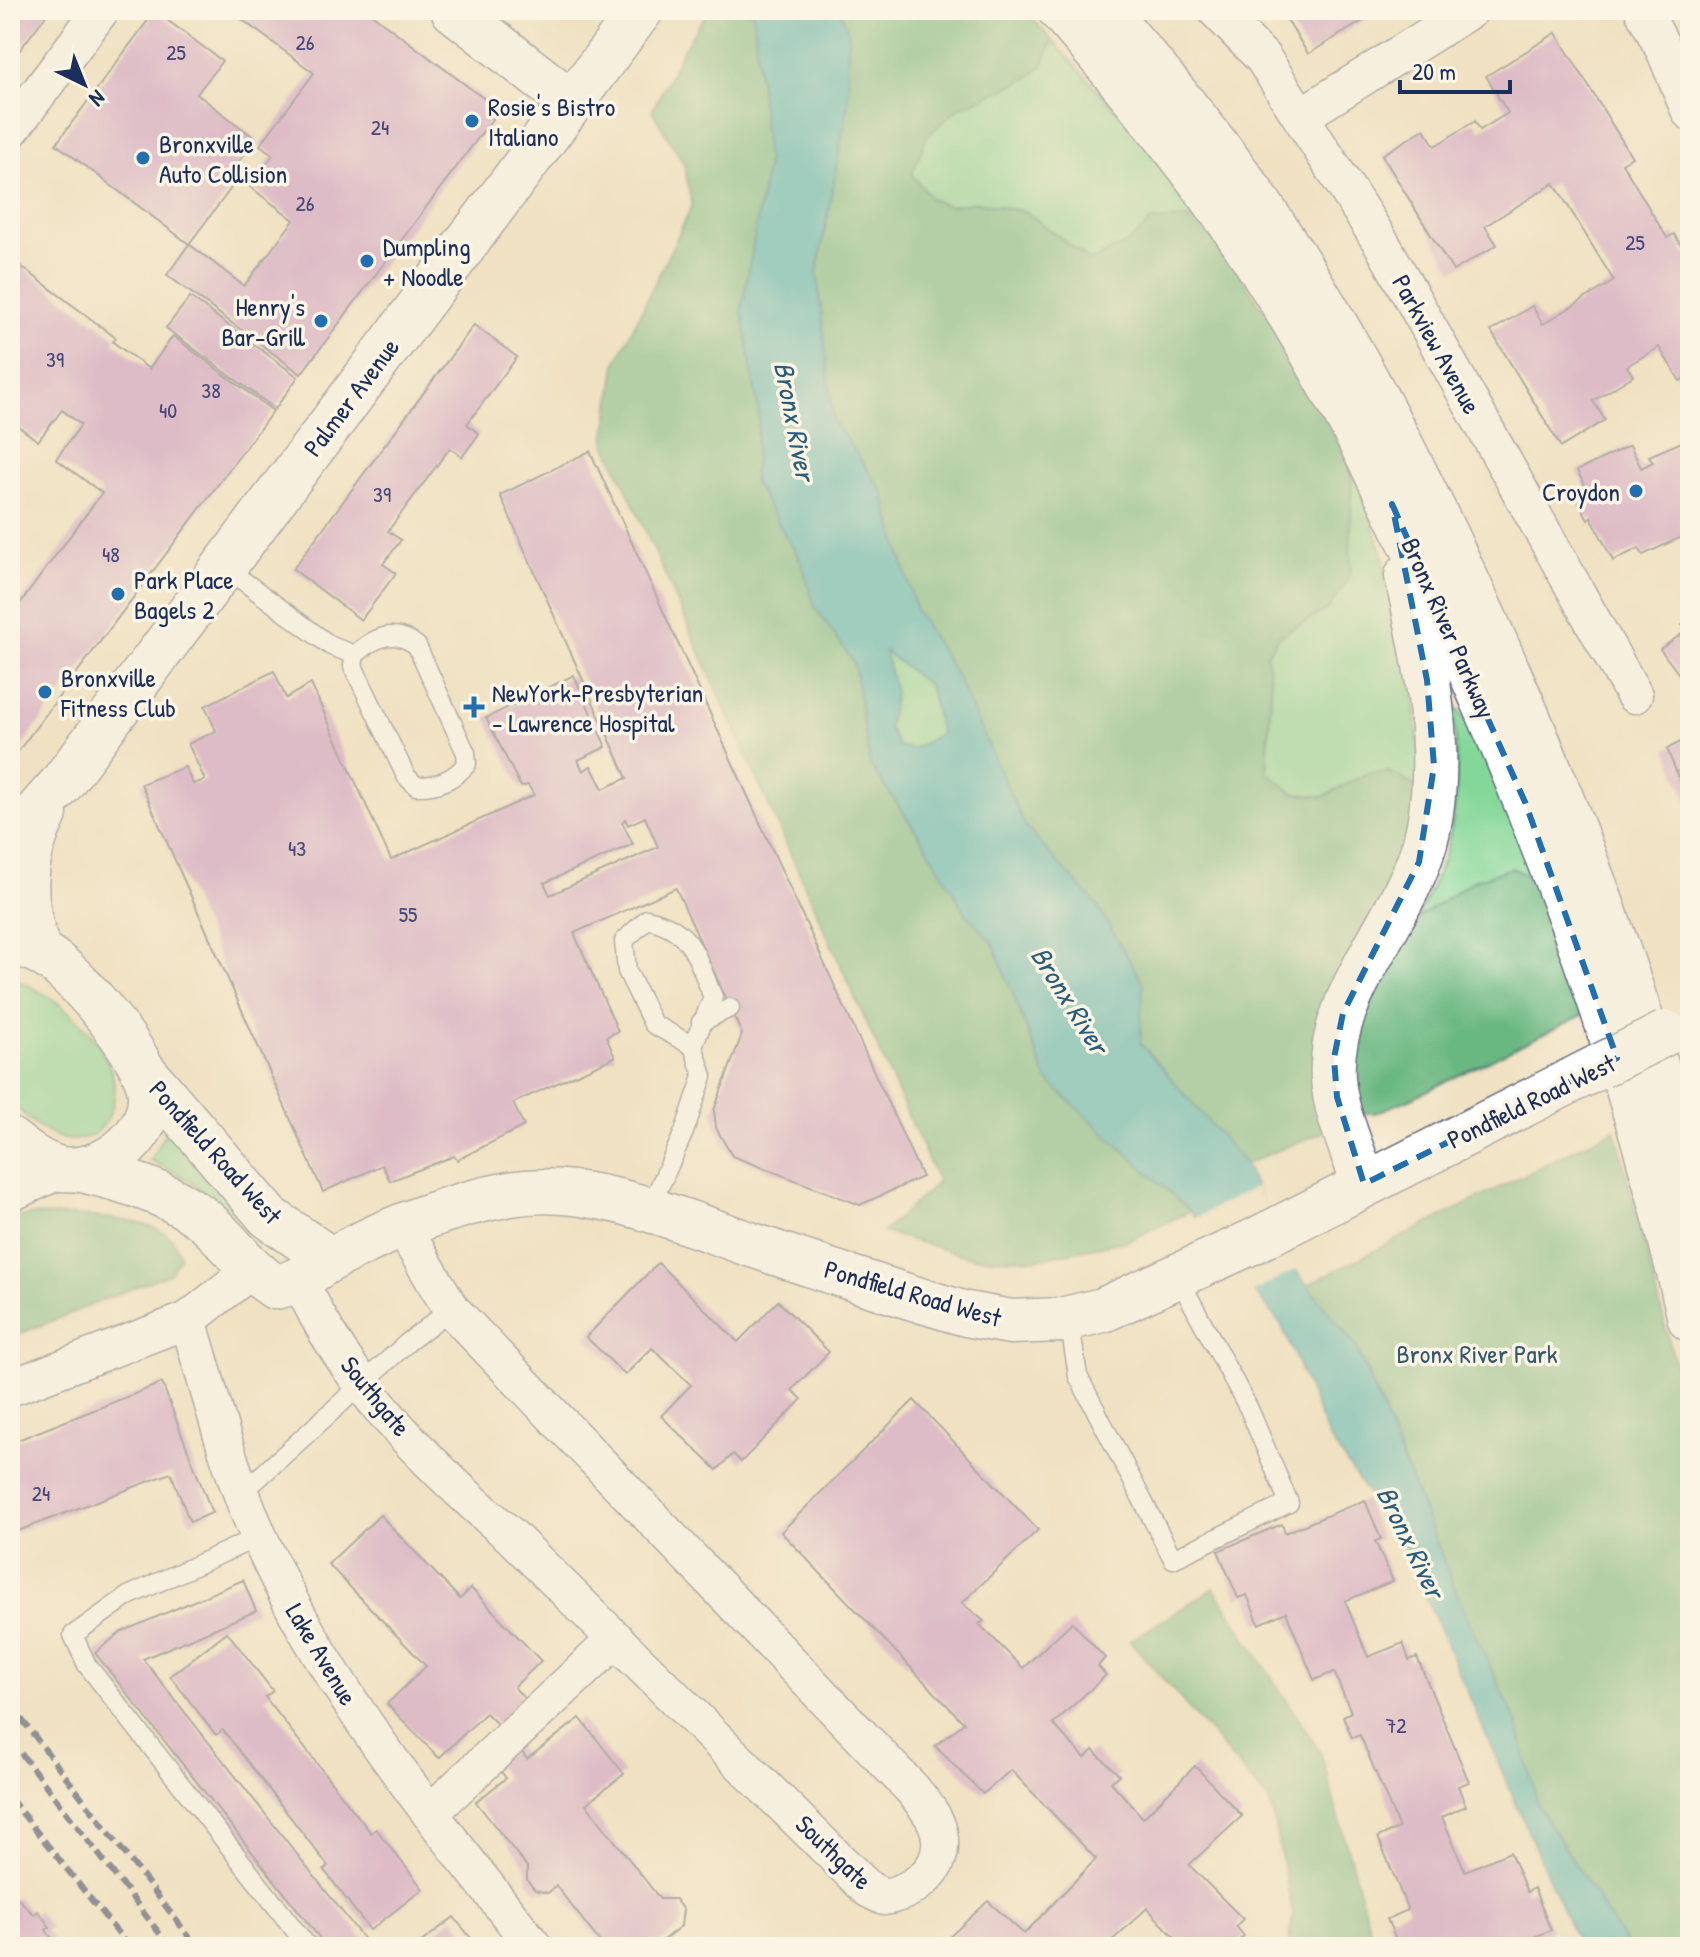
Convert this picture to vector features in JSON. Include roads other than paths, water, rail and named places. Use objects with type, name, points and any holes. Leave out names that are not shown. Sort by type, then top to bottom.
[{"type":"main road","points":[[453,10],[571,102]]},
{"type":"main road","name":"Palmer Avenue","points":[[10,842],[61,784],[641,10]]},
{"type":"main road","name":"Bronx River Parkway","points":[[1060,10],[1182,158],[1259,266],[1332,388],[1392,504],[1501,742],[1569,917],[1620,1068],[1690,1319]]},
{"type":"main road","name":"Bronx River Parkway","points":[[1105,10],[1207,132],[1277,232],[1322,301],[1420,481],[1491,633],[1579,844],[1624,969],[1690,1182]]},
{"type":"main road","points":[[1364,1184],[1337,1097],[1334,1058],[1343,1013],[1419,862],[1428,829],[1434,766],[1427,680],[1392,504]]},
{"type":"main road","name":"Palmer Avenue","points":[[24,946],[27,915],[24,886],[28,855],[61,784]]},
{"type":"main road","name":"Pondfield Road West","points":[[24,946],[87,994],[143,1070],[315,1270]]},
{"type":"main road","name":"Pondfield Road West","points":[[10,1140],[35,1158],[167,1197],[199,1216],[250,1271],[275,1287],[402,1226],[448,1209],[513,1193],[562,1194],[626,1202],[966,1314],[1011,1322],[1069,1318],[1103,1310],[1178,1277],[1678,1027]]},
{"type":"main road","points":[[10,1189],[119,1152],[135,1136],[146,1115],[150,1094],[143,1070]]},
{"type":"street","points":[[10,131],[101,10]]},
{"type":"street","name":"Parkview Avenue","points":[[1216,10],[1263,58],[1382,244],[1634,695]]},
{"type":"street","points":[[1301,116],[1470,10]]},
{"type":"street","points":[[1643,10],[1666,54],[1690,112]]},
{"type":"street","name":"Southgate","points":[[315,1270],[310,1304],[362,1383],[460,1492],[511,1536],[868,1889],[884,1897],[900,1894],[928,1875],[937,1859],[941,1839],[933,1816],[913,1790],[451,1309],[402,1226]]},
{"type":"street","points":[[10,1388],[188,1320],[250,1271]]},
{"type":"street","name":"Lake Avenue","points":[[188,1320],[258,1537],[288,1599],[375,1741],[534,1947]]},
{"type":"street","points":[[430,1813],[616,1639]]},
{"type":"lane","points":[[223,566],[331,646],[355,655]]},
{"type":"lane","points":[[386,635],[406,636],[417,646],[466,753],[467,764],[457,774],[432,787],[416,786],[406,776],[353,666],[355,655],[366,644],[386,635]]},
{"type":"lane","points":[[649,1210],[684,1132],[703,1076],[693,1046],[713,997],[691,945],[671,924],[647,919],[624,941],[627,971],[653,1024],[693,1046]]},
{"type":"lane","points":[[701,1022],[730,1008]]},
{"type":"lane","points":[[1069,1318],[1078,1376],[1173,1559],[1289,1503],[1249,1409],[1178,1277]]},
{"type":"lane","points":[[243,1492],[362,1383],[451,1309]]},
{"type":"lane","points":[[258,1537],[128,1596],[73,1635],[87,1665],[308,1947]]},
{"type":"water","name":"Bronx River","points":[[753,10],[840,10],[848,31],[848,104],[817,272],[833,420],[883,492],[916,611],[957,677],[1025,827],[1097,905],[1143,983],[1140,1043],[1245,1164],[1294,1268],[1356,1347],[1467,1618],[1517,1723],[1538,1806],[1628,1947],[1579,1947],[1403,1545],[1328,1436],[1282,1326],[1190,1211],[1047,1080],[993,943],[968,916],[924,842],[870,765],[854,663],[815,607],[801,561],[753,481],[759,414],[742,309],[767,163]],"holes":[[[885,651],[929,686],[941,734],[912,749],[898,746],[888,727],[895,693]]]},
{"type":"railway","points":[[10,1704],[197,1947]]},
{"type":"railway","points":[[10,1739],[170,1947]]},
{"type":"railway","points":[[10,1798],[129,1947]]},
{"type":"place","name":"Rosie's Bistro Italiano","points":[[472,121]]},
{"type":"place","name":"Bronxville Auto Collision","points":[[143,158]]},
{"type":"place","name":"Dumpling + Noodle","points":[[367,261]]},
{"type":"place","name":"Henry's Bar-Grill","points":[[321,321]]},
{"type":"place","name":"Croydon","points":[[1636,491]]},
{"type":"place","name":"Park Place Bagels 2","points":[[118,594]]},
{"type":"place","name":"Bronxville Fitness Club","points":[[45,692]]},
{"type":"place","name":"NewYork-Presbyterian - Lawrence Hospital","points":[[474,707]]},
{"type":"park label","name":"Bronx River Park","points":[[1477,1353]]}]
